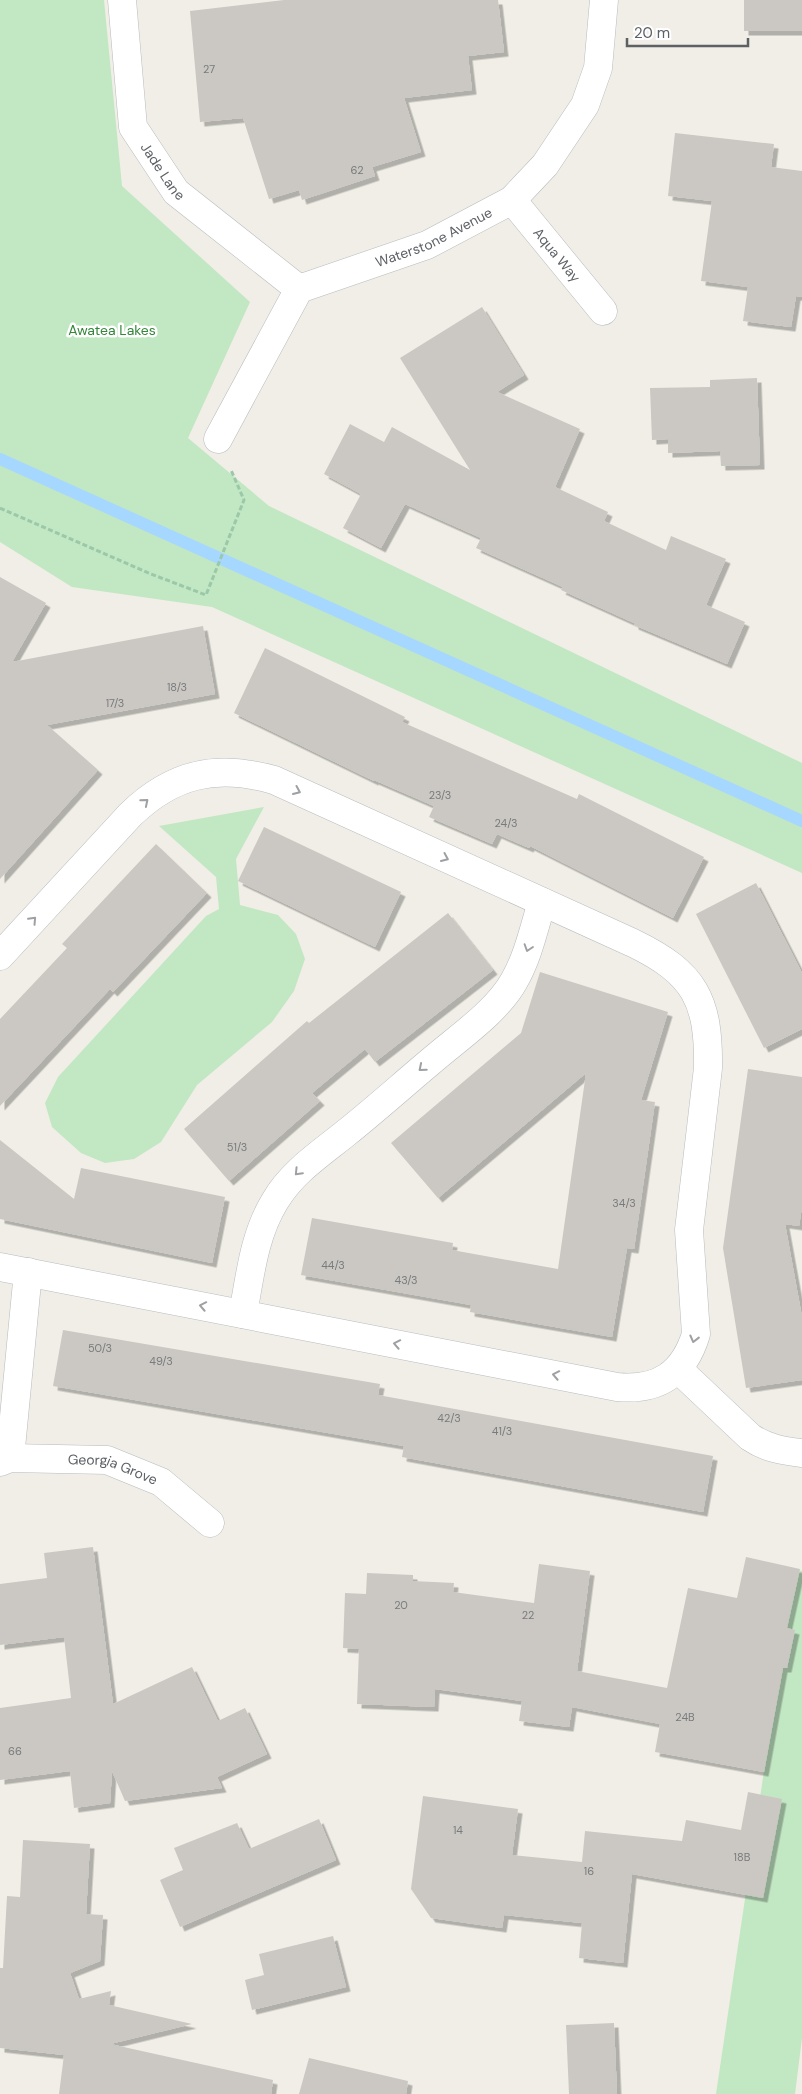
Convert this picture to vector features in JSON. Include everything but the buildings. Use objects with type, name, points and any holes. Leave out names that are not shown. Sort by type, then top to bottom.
[{"type":"street","name":"Jade Lane","points":[[122,0],[133,127],[176,192],[299,289]]},
{"type":"street","name":"Waterstone Avenue","points":[[299,289],[427,245],[512,200],[545,165],[585,105],[598,68],[604,0]]},
{"type":"street","name":"Aqua Way","points":[[512,200],[603,311]]},
{"type":"street","points":[[218,438],[299,289]]},
{"type":"street","points":[[0,956],[144,802],[172,784],[209,773],[236,772],[274,780],[665,960],[686,979],[698,998],[706,1019],[708,1033],[708,1068],[689,1230],[696,1334],[692,1346],[678,1369],[656,1383],[643,1387],[617,1387],[0,1267]]},
{"type":"street","points":[[243,1314],[256,1248],[267,1215],[275,1200],[310,1160],[346,1133],[472,1027],[502,998],[514,982],[523,963],[542,902]]},
{"type":"street","points":[[5,1460],[28,1272]]},
{"type":"street","points":[[678,1369],[750,1437],[760,1444],[772,1449],[802,1453]]},
{"type":"street","name":"Georgia Grove","points":[[5,1460],[107,1460],[161,1482],[210,1523]]},
{"type":"path","points":[[0,508],[150,574],[206,595],[244,500],[218,438]]},
{"type":"green space","name":"Awatea Lakes","points":[[0,0],[104,0],[122,186],[250,302],[188,438],[269,506],[802,763],[802,873],[212,607],[72,587],[0,542]]},
{"type":"green space","points":[[264,807],[236,859],[240,905],[278,915],[296,934],[305,959],[294,991],[272,1022],[197,1085],[161,1142],[134,1159],[105,1163],[81,1153],[52,1127],[45,1103],[58,1077],[206,916],[219,909],[216,877],[159,826]]},
{"type":"green space","points":[[794,1569],[802,1571],[802,2038],[795,2094],[716,2094]]},
{"type":"waterway","points":[[0,459],[802,821]]}]
